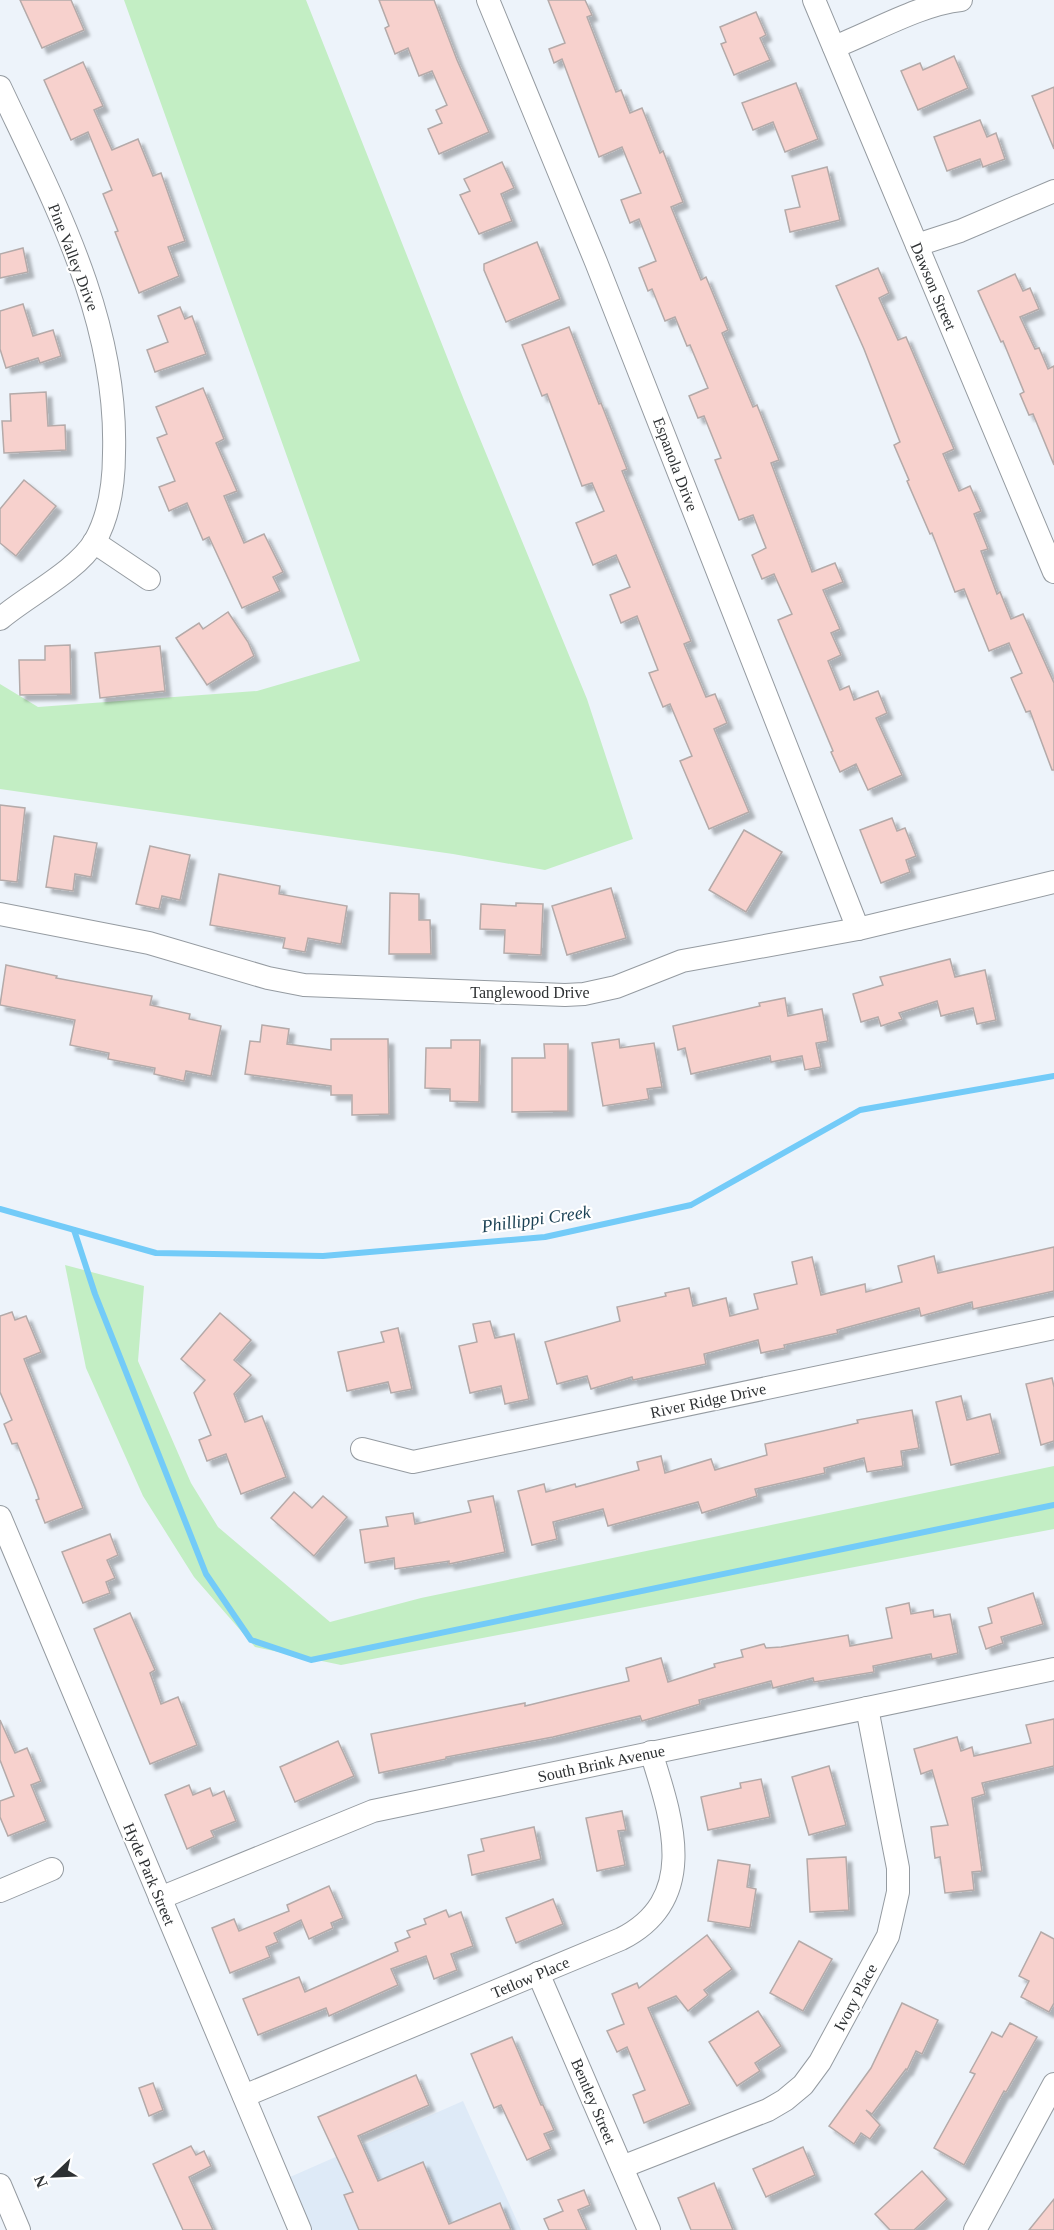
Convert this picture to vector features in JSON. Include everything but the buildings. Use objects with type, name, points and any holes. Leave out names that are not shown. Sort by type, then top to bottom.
[{"type":"street","name":"Espanola Drive","points":[[488,0],[596,261],[858,929]]},
{"type":"street","name":"Dawson Street","points":[[814,0],[1054,572]]},
{"type":"street","points":[[834,47],[925,9],[948,1],[961,0]]},
{"type":"street","name":"Pine Valley Drive","points":[[0,87],[70,236],[89,288],[107,364],[115,435],[114,482],[106,513],[94,542],[65,571],[21,601],[0,619]]},
{"type":"street","points":[[917,245],[960,231],[1054,191]]},
{"type":"street","points":[[94,542],[149,579]]},
{"type":"street","name":"Tanglewood Drive","points":[[0,914],[148,944],[268,978],[304,985],[565,995],[584,994],[616,987],[682,961],[858,929],[1054,882]]},
{"type":"street","name":"River Ridge Drive","points":[[362,1449],[413,1462],[1054,1328]]},
{"type":"street","name":"Hyde Park Street","points":[[0,1517],[300,2230]]},
{"type":"street","name":"South Brink Avenue","points":[[160,1898],[373,1811],[1054,1670]]},
{"type":"street","name":"Ivory Place","points":[[622,2167],[768,2110],[803,2085],[820,2062],[882,1947],[894,1915],[898,1892],[898,1868],[867,1708]]},
{"type":"street","name":"Tetlow Place","points":[[244,2096],[632,1933],[646,1923],[659,1908],[669,1888],[674,1869],[675,1849],[663,1789],[651,1752]]},
{"type":"street","points":[[0,1891],[52,1869]]},
{"type":"street","name":"Bentley Street","points":[[538,1973],[649,2230]]},
{"type":"street","points":[[975,2230],[1054,2084]]},
{"type":"street","points":[[0,2185],[19,2230]]},
{"type":"shaded area","points":[[463,2101],[521,2230],[312,2230],[290,2177]]},
{"type":"green space","points":[[124,0],[306,0],[464,400],[587,699],[633,839],[545,870],[453,854],[0,789],[0,684],[38,707],[257,691],[360,661]]},
{"type":"green space","points":[[65,1265],[144,1286],[138,1361],[191,1483],[218,1527],[330,1622],[421,1598],[1054,1466],[1054,1529],[341,1665],[255,1647],[194,1577],[143,1496],[86,1368]]},
{"type":"waterway","name":"Phillippi Creek","points":[[0,1209],[156,1253],[323,1256],[545,1237],[691,1205],[860,1110],[1054,1076]]},
{"type":"waterway","points":[[74,1230],[95,1294],[206,1574],[251,1640],[311,1660],[1054,1505]]}]
